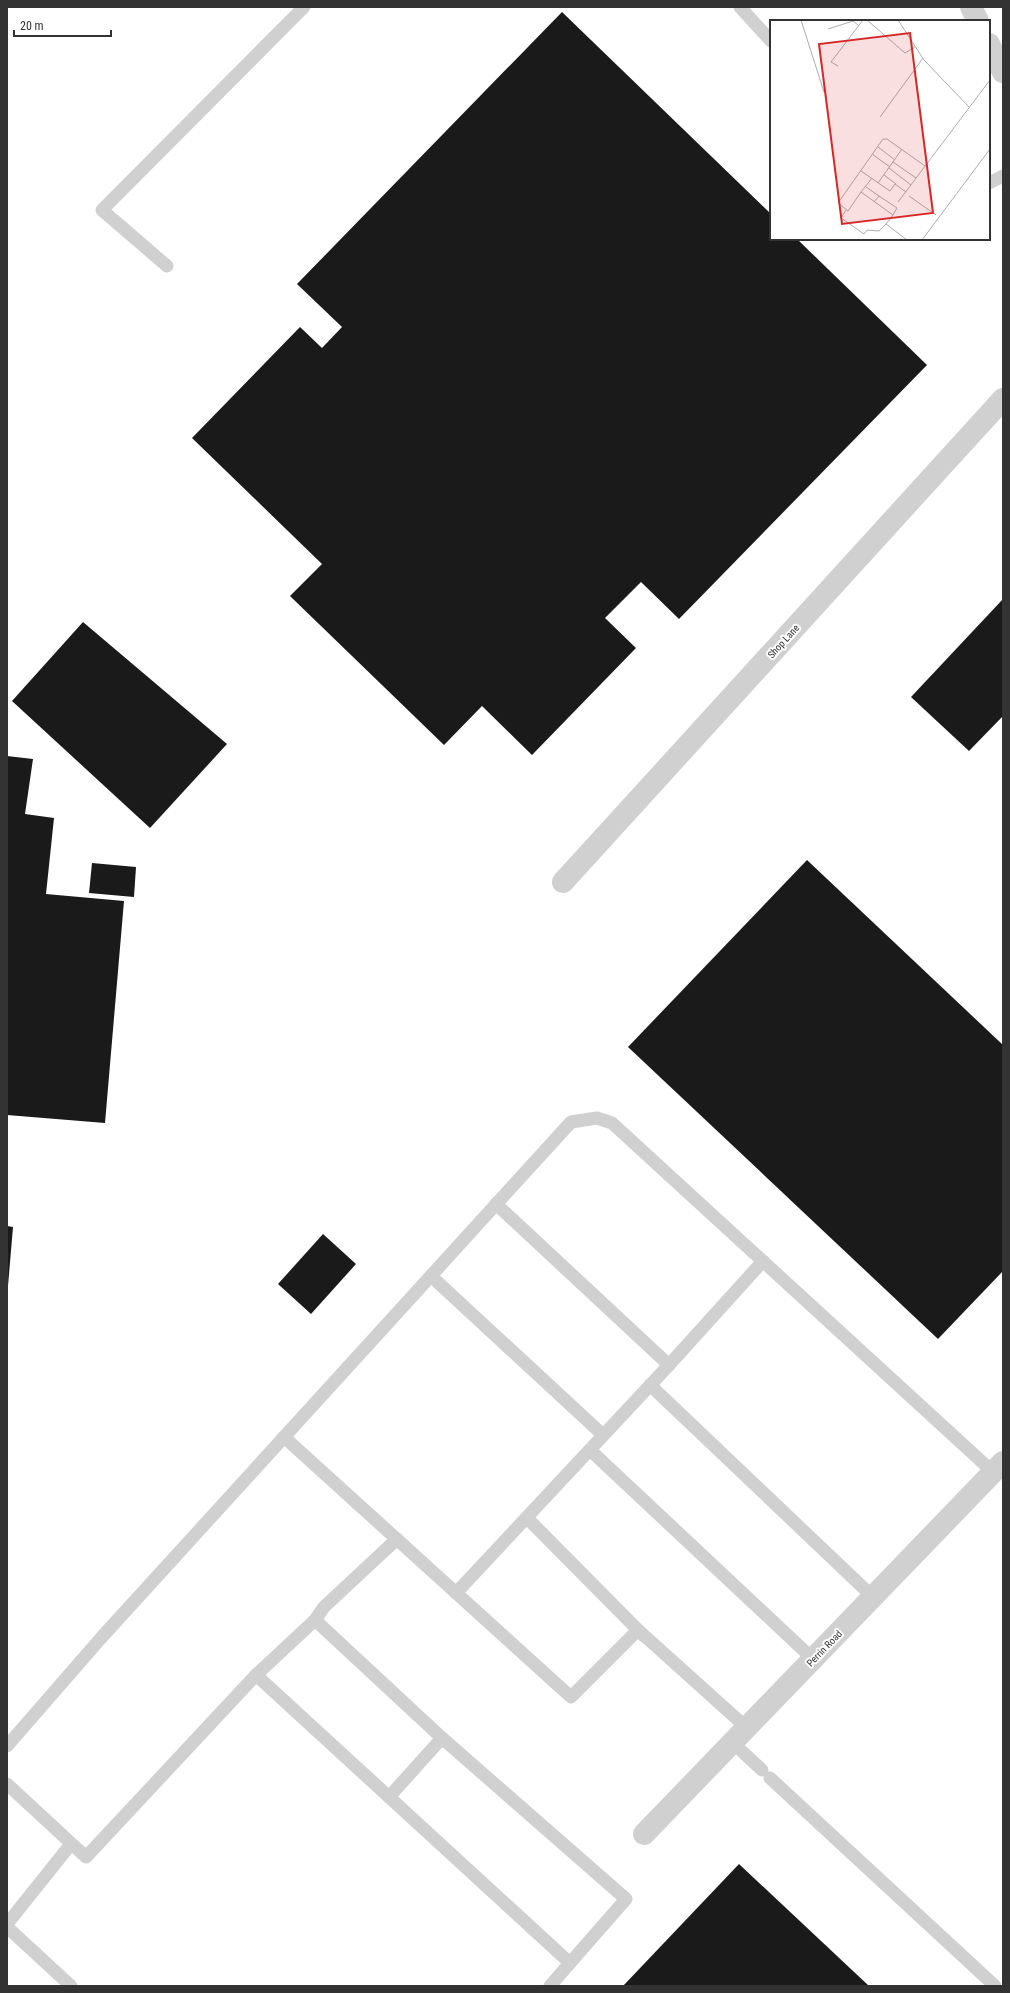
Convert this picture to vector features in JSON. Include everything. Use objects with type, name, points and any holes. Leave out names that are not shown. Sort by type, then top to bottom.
[{"type":"street","points":[[971,7],[978,20]]},
{"type":"street","points":[[990,46],[1003,72]]},
{"type":"street","name":"Shop Lane","points":[[563,882],[1003,399]]},
{"type":"street","name":"Perrin Road","points":[[644,1834],[998,1467]]},
{"type":"lane","points":[[167,266],[102,210],[304,7]]},
{"type":"lane","points":[[740,7],[770,40]]},
{"type":"lane","points":[[990,182],[1003,176]]},
{"type":"lane","points":[[7,1746],[101,1638],[571,1122],[597,1118],[612,1123],[763,1261],[998,1467]]},
{"type":"lane","points":[[496,1204],[669,1365]]},
{"type":"lane","points":[[456,1593],[669,1365],[763,1261]]},
{"type":"lane","points":[[431,1276],[603,1435]]},
{"type":"lane","points":[[650,1385],[873,1597]]},
{"type":"lane","points":[[284,1437],[571,1697],[638,1630],[644,1636]]},
{"type":"lane","points":[[590,1450],[813,1659]]},
{"type":"lane","points":[[527,1518],[740,1735],[766,1774],[996,1986]]},
{"type":"lane","points":[[7,1784],[86,1857],[256,1675],[315,1620],[324,1607],[397,1539]]},
{"type":"lane","points":[[315,1620],[442,1738],[626,1899],[550,1986]]},
{"type":"lane","points":[[256,1675],[570,1963]]},
{"type":"lane","points":[[389,1797],[442,1738]]},
{"type":"lane","points":[[71,1844],[7,1925],[71,1986]]},
{"type":"building","points":[[562,12],[770,213],[770,240],[798,240],[927,365],[679,619],[641,582],[605,618],[636,648],[532,755],[482,706],[444,745],[290,596],[322,564],[192,438],[300,327],[322,348],[342,327],[297,284]]},
{"type":"building","points":[[1003,599],[1003,716],[969,751],[911,697]]},
{"type":"building","points":[[83,622],[227,744],[150,828],[12,701]]},
{"type":"building","points":[[7,756],[33,759],[25,814],[54,818],[46,894],[124,901],[105,1123],[7,1115]]},
{"type":"building","points":[[807,860],[1003,1045],[1003,1271],[938,1339],[628,1047]]},
{"type":"building","points":[[92,863],[136,867],[134,897],[89,893]]},
{"type":"building","points":[[7,1226],[13,1227],[8,1286],[7,1286]]},
{"type":"building","points":[[323,1234],[356,1264],[311,1314],[278,1284]]},
{"type":"building","points":[[739,1864],[869,1986],[623,1986]]}]
